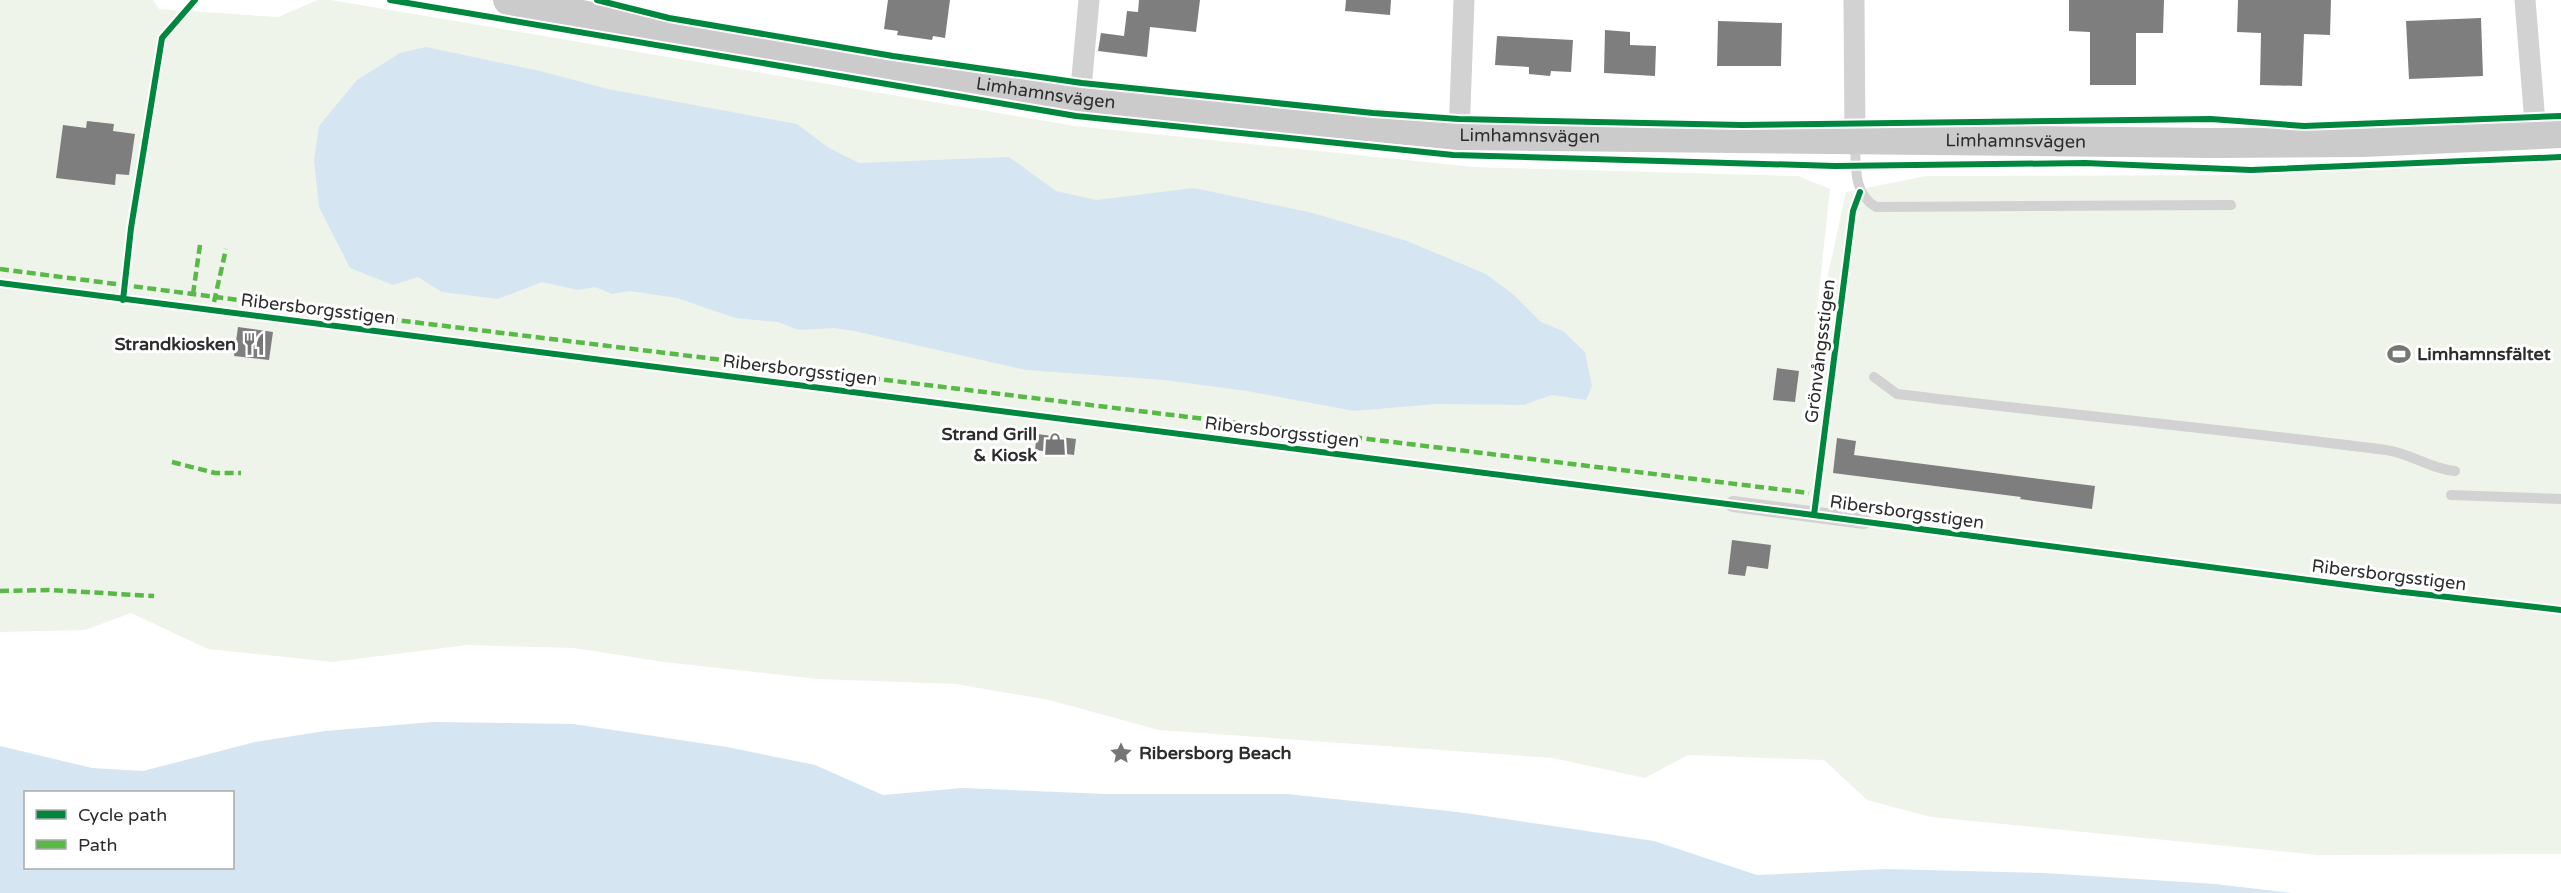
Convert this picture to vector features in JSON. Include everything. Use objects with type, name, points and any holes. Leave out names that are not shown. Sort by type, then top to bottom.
[{"type":"main road","name":"Limhamnsvägen","points":[[508,0],[724,44],[1080,99],[1459,135],[1855,141],[2224,143],[2363,142],[2548,134]]},
{"type":"street","points":[[1080,99],[1089,0]]},
{"type":"street","points":[[1459,135],[1464,0]]},
{"type":"street","points":[[1854,0],[1855,141]]},
{"type":"street","points":[[2525,0],[2548,134]]},
{"type":"street","name":"Ribersborgsstigen","points":[[1733,504],[1864,521]]},
{"type":"lane","points":[[1855,141],[1860,192],[1865,201],[1876,207],[2231,205]]},
{"type":"lane","points":[[1874,377],[1897,394],[2229,430],[2394,451],[2434,468],[2455,471]]},
{"type":"lane","points":[[2451,495],[2561,499]]},
{"type":"shaded area","points":[[0,0],[153,0],[159,9],[278,17],[318,0],[331,0],[1075,126],[1474,167],[1798,176],[1830,189],[1814,339],[1846,192],[1926,176],[2247,175],[2561,162],[2561,854],[2318,855],[1931,817],[1867,800],[1824,760],[1688,755],[1645,778],[1553,758],[1159,730],[1049,700],[956,684],[818,679],[664,662],[574,648],[467,645],[333,662],[208,649],[131,613],[85,630],[0,632]]},
{"type":"water","points":[[426,47],[540,71],[608,89],[797,124],[829,148],[859,163],[1009,157],[1056,191],[1096,200],[1194,188],[1313,213],[1407,241],[1486,274],[1514,295],[1541,322],[1563,331],[1585,352],[1592,386],[1586,400],[1552,395],[1524,405],[1437,404],[1354,411],[1247,391],[1164,380],[1026,370],[854,331],[834,328],[799,330],[778,322],[735,318],[677,298],[629,291],[612,294],[595,287],[578,290],[542,282],[498,299],[442,292],[418,277],[393,285],[350,268],[319,207],[314,160],[319,126],[357,80],[400,53]]},
{"type":"water","points":[[433,722],[573,724],[727,747],[815,765],[883,795],[962,788],[1106,794],[1287,794],[1458,812],[1654,841],[1757,875],[1886,869],[2044,873],[2215,884],[2292,893],[0,893],[0,746],[92,768],[143,771],[255,742],[325,731]]},
{"type":"building","points":[[888,0],[950,0],[945,38],[933,36],[932,40],[897,35],[898,31],[884,29]]},
{"type":"building","points":[[1139,0],[1200,0],[1196,32],[1150,27],[1147,57],[1098,51],[1101,33],[1124,36],[1127,11],[1138,12]]},
{"type":"building","points":[[1346,0],[1391,0],[1390,15],[1345,11]]},
{"type":"building","points":[[2069,0],[2164,0],[2163,33],[2136,33],[2136,85],[2090,85],[2090,32],[2069,31]]},
{"type":"building","points":[[2238,0],[2331,0],[2330,35],[2304,34],[2302,86],[2260,85],[2261,33],[2237,32]]},
{"type":"building","points":[[2481,18],[2483,76],[2409,79],[2406,21]]},
{"type":"building","points":[[1718,21],[1782,23],[1781,66],[1717,66]]},
{"type":"building","points":[[1605,30],[1630,32],[1630,45],[1656,46],[1655,76],[1604,73]]},
{"type":"building","points":[[1497,36],[1573,40],[1571,72],[1551,71],[1550,76],[1529,74],[1529,67],[1495,65]]},
{"type":"building","points":[[87,121],[114,124],[113,131],[135,134],[129,175],[116,174],[115,185],[56,178],[63,125],[86,128]]},
{"type":"building","name":"Strandkiosken","points":[[238,327],[273,332],[269,360],[234,356]]},
{"type":"building","points":[[1777,368],[1799,371],[1795,402],[1773,400]]},
{"type":"building","name":"Strand Grill & Kiosk","points":[[1037,434],[1076,439],[1074,455],[1035,450]]},
{"type":"building","points":[[1837,438],[1856,441],[1854,455],[2095,486],[2092,509],[2020,499],[2021,497],[1833,473]]},
{"type":"building","points":[[1732,540],[1771,545],[1768,569],[1747,566],[1745,576],[1728,574]]},
{"type":"marked path","points":[[193,294],[200,245]]},
{"type":"marked path","points":[[214,302],[226,249]]},
{"type":"marked path","points":[[0,269],[331,312],[1809,493]]},
{"type":"marked path","points":[[172,462],[215,473],[241,473]]},
{"type":"marked path","points":[[0,591],[49,590],[154,596]]},
{"type":"cycle path","points":[[123,300],[131,228],[162,38],[195,0]]},
{"type":"cycle path","points":[[390,0],[1076,116],[1453,155],[1835,166],[2085,163],[2251,170],[2561,157]]},
{"type":"cycle path","points":[[597,0],[669,18],[893,56],[1082,83],[1373,113],[1459,119],[1742,125],[2211,119],[2304,126],[2561,116]]},
{"type":"cycle path","name":"Grönvångsstigen","points":[[1814,515],[1853,211],[1860,192]]},
{"type":"cycle path","points":[[0,283],[2377,589],[2561,610]]},
{"type":"place","name":"Strandkiosken","points":[[254,344]]},
{"type":"place","name":"Limhamnsfältet","points":[[2399,354]]},
{"type":"place","name":"Strand Grill & Kiosk","points":[[1055,444]]},
{"type":"place","name":"Ribersborg Beach","points":[[1121,753]]}]
